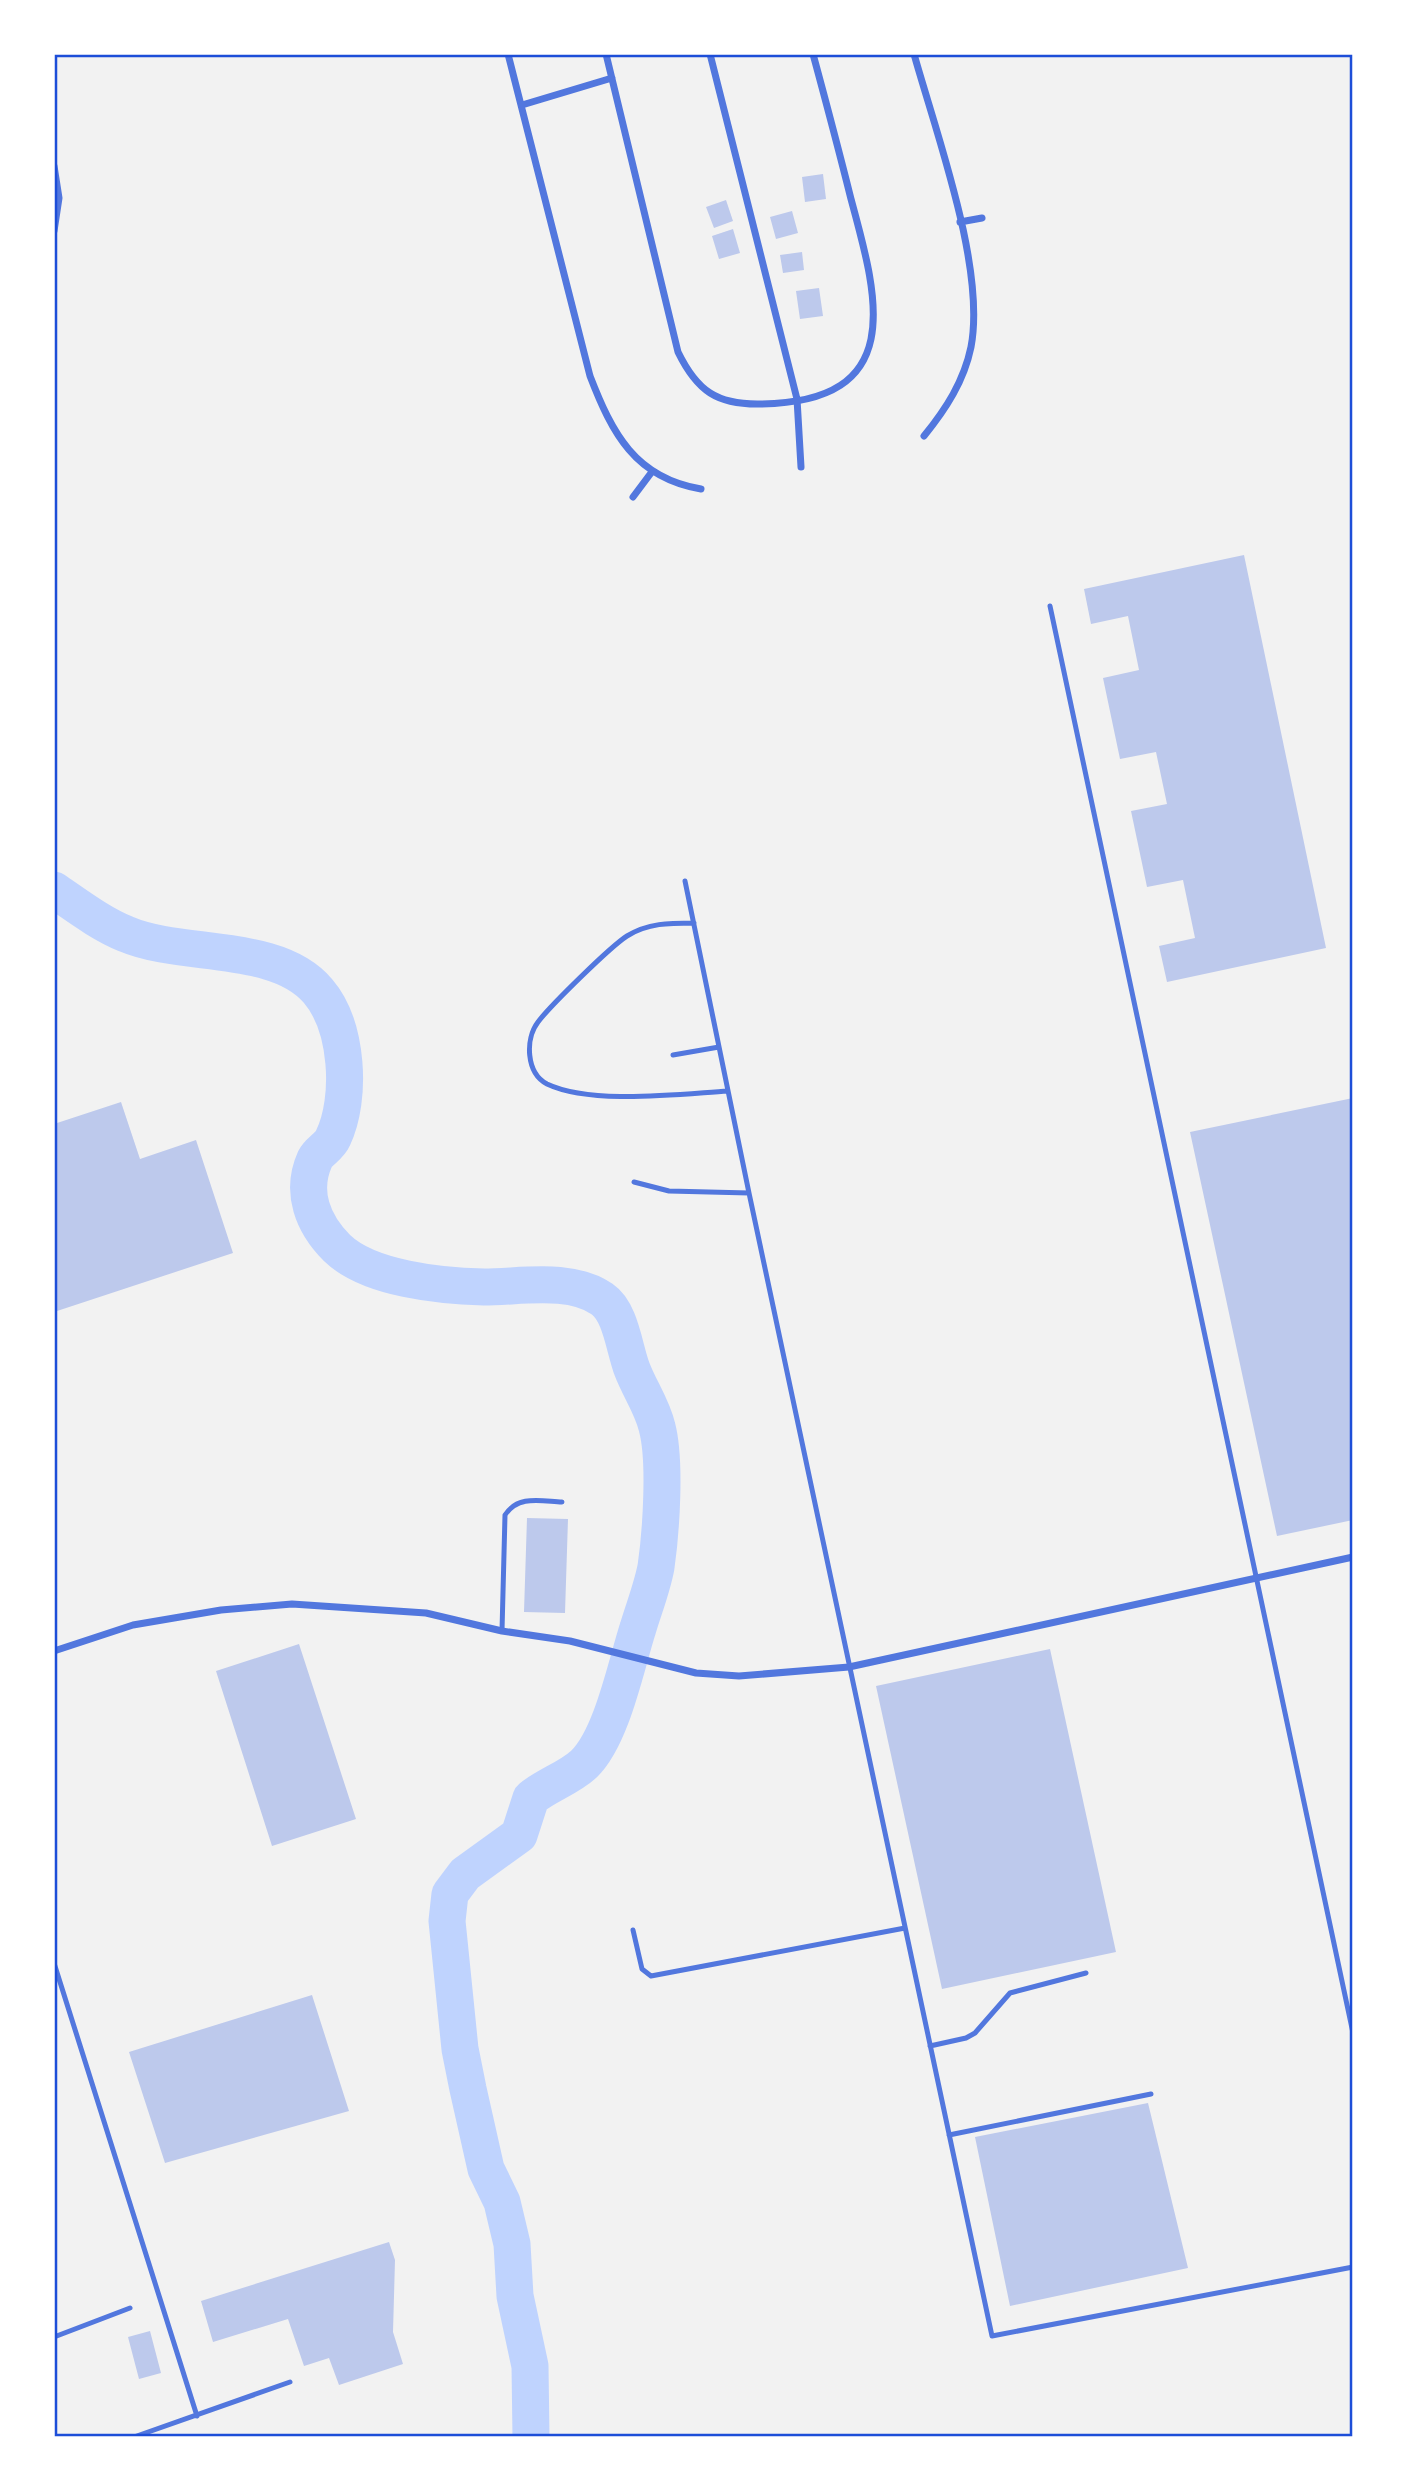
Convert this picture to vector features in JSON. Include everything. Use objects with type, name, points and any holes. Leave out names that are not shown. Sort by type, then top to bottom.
[{"type":"street","points":[[508,54],[590,376],[604,411],[623,444],[651,473],[682,486],[701,489]]},
{"type":"street","points":[[606,54],[678,352],[690,376],[709,393],[733,404],[765,404],[797,399],[822,393],[846,382],[863,362],[875,314],[869,264],[813,54]]},
{"type":"street","points":[[710,54],[797,399],[801,467]]},
{"type":"street","points":[[914,54],[960,222],[971,272],[974,313],[971,347],[960,383],[945,410],[924,436]]},
{"type":"street","points":[[522,105],[612,78]]},
{"type":"street","points":[[54,166],[59,198],[54,231]]},
{"type":"street","points":[[960,222],[982,218]]},
{"type":"street","points":[[633,497],[651,473]]},
{"type":"street","points":[[54,1651],[134,1625],[221,1610],[292,1604],[426,1613],[502,1631],[570,1641],[696,1673],[739,1676],[849,1667],[1353,1557]]},
{"type":"lane","points":[[1050,606],[1353,2033]]},
{"type":"lane","points":[[685,881],[992,2336],[1353,2267]]},
{"type":"lane","points":[[694,923],[661,923],[625,937],[536,1023],[529,1043],[529,1058],[536,1074],[545,1083],[568,1090],[606,1095],[728,1091]]},
{"type":"lane","points":[[673,1055],[719,1047]]},
{"type":"lane","points":[[634,1182],[669,1191],[749,1193]]},
{"type":"lane","points":[[502,1631],[505,1515],[512,1504],[519,1501],[562,1502]]},
{"type":"lane","points":[[633,1930],[642,1969],[651,1976],[905,1928]]},
{"type":"lane","points":[[54,1963],[197,2416]]},
{"type":"lane","points":[[930,2046],[966,2038],[975,2033],[1010,1993],[1086,1973]]},
{"type":"lane","points":[[949,2136],[1151,2094]]},
{"type":"lane","points":[[54,2337],[130,2308]]},
{"type":"lane","points":[[134,2437],[290,2382]]},
{"type":"building","points":[[823,174],[826,199],[805,202],[802,177]]},
{"type":"building","points":[[726,200],[733,221],[714,228],[706,207]]},
{"type":"building","points":[[792,211],[798,233],[776,239],[770,217]]},
{"type":"building","points":[[733,229],[740,253],[719,259],[712,236]]},
{"type":"building","points":[[802,252],[804,270],[783,273],[780,255]]},
{"type":"building","points":[[819,288],[823,316],[800,319],[796,291]]},
{"type":"building","points":[[1244,555],[1326,948],[1167,982],[1159,946],[1195,938],[1183,880],[1147,887],[1131,811],[1167,804],[1156,752],[1120,759],[1103,678],[1139,670],[1128,616],[1091,624],[1084,589]]},
{"type":"building","points":[[1353,1098],[1353,1520],[1277,1536],[1190,1132]]},
{"type":"building","points":[[121,1102],[140,1159],[196,1140],[233,1253],[54,1312],[54,1124]]},
{"type":"building","points":[[527,1518],[568,1519],[565,1613],[524,1612]]},
{"type":"building","points":[[299,1644],[356,1819],[272,1846],[216,1671]]},
{"type":"building","points":[[1050,1649],[1116,1952],[942,1989],[876,1686]]},
{"type":"building","points":[[312,1995],[349,2111],[165,2163],[129,2052]]},
{"type":"building","points":[[1148,2103],[1188,2268],[1010,2306],[975,2137]]},
{"type":"building","points":[[389,2242],[395,2260],[393,2332],[403,2364],[339,2385],[329,2358],[304,2366],[288,2319],[213,2342],[201,2301]]},
{"type":"building","points":[[150,2331],[161,2373],[139,2379],[128,2337]]},
{"type":"waterway","points":[[54,890],[98,920],[126,934],[174,946],[254,958],[279,965],[300,975],[318,991],[328,1006],[336,1023],[344,1063],[345,1083],[339,1122],[331,1141],[315,1159],[309,1183],[311,1207],[321,1229],[337,1248],[351,1259],[386,1274],[406,1279],[484,1287],[560,1286],[589,1292],[602,1299],[618,1321],[632,1369],[655,1419],[660,1441],[662,1477],[656,1567],[617,1700],[603,1737],[584,1764],[531,1798],[519,1835],[465,1874],[450,1894],[447,1921],[460,2049],[486,2169],[502,2202],[512,2244],[515,2296],[530,2366],[531,2437]]}]
